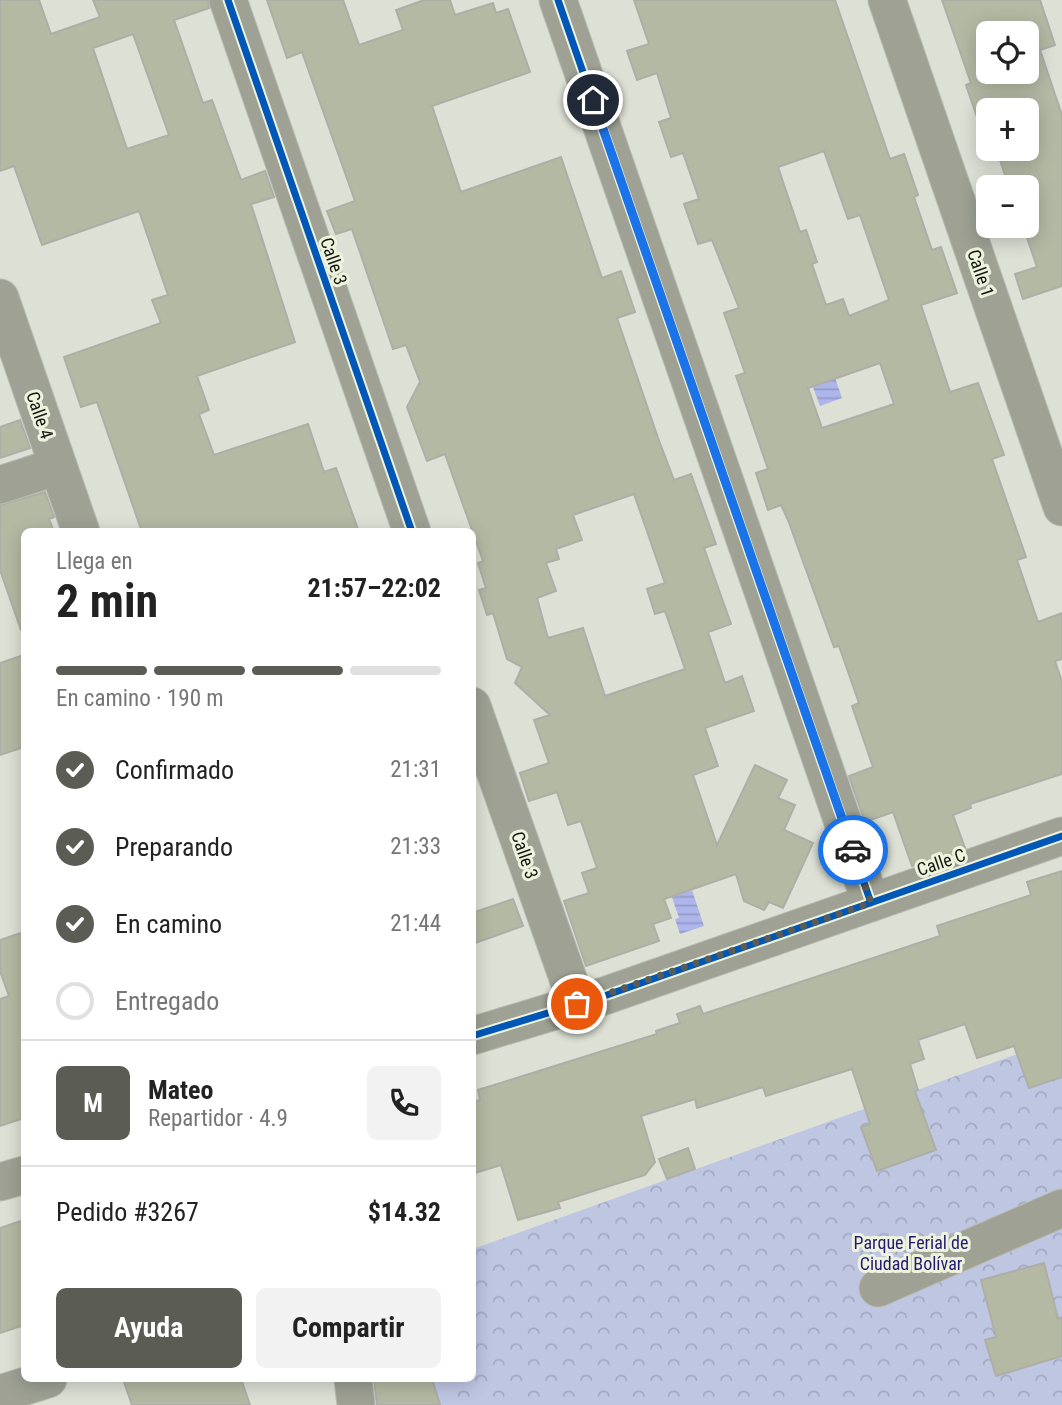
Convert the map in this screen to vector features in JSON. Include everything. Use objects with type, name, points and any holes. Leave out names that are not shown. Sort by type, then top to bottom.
[{"type":"street","name":"Calle 3","points":[[228,0],[411,528]]},
{"type":"street","points":[[558,0],[871,903]]},
{"type":"street","name":"Calle 1","points":[[887,0],[1062,507]]},
{"type":"street","name":"Calle 4","points":[[0,298],[79,528]]},
{"type":"street","points":[[0,485],[58,466]]},
{"type":"street","name":"Calle 3","points":[[476,717],[577,1004]]},
{"type":"street","name":"Calle C","points":[[476,1035],[577,1004],[1062,836]]},
{"type":"street","points":[[0,1182],[21,1176]]},
{"type":"street","points":[[878,1288],[1062,1208]]},
{"type":"street","points":[[0,1394],[38,1382]]},
{"type":"street","points":[[353,1382],[356,1405]]},
{"type":"green space","name":"Parque Ferial de Ciudad Bolívar","points":[[1062,1038],[1062,1405],[440,1405],[433,1382],[476,1382],[476,1248]]},
{"type":"water","points":[[830,363],[842,398],[820,406],[807,371]]},
{"type":"water","points":[[692,890],[704,926],[680,934],[675,919],[679,918],[672,897]]},
{"type":"building","points":[[0,0],[39,0],[51,34],[100,17],[93,0],[208,0],[209,8],[174,20],[203,103],[212,100],[241,180],[265,171],[274,197],[251,204],[295,342],[197,376],[209,410],[199,414],[214,455],[308,424],[324,472],[336,468],[358,528],[141,528],[97,402],[81,407],[64,357],[161,323],[152,300],[168,295],[139,211],[42,245],[14,166],[0,171]],"holes":[[[133,34],[169,135],[127,149],[93,48]]]},
{"type":"building","points":[[267,0],[343,0],[359,45],[403,30],[396,10],[424,0],[450,0],[455,15],[493,3],[496,13],[508,9],[530,72],[432,106],[461,192],[561,157],[602,278],[621,271],[635,312],[617,318],[658,438],[674,480],[691,474],[716,544],[704,548],[731,624],[708,632],[725,683],[742,676],[754,711],[705,728],[718,766],[693,775],[717,845],[755,765],[787,780],[778,798],[795,805],[784,830],[813,843],[783,908],[769,902],[764,910],[744,901],[736,874],[664,899],[671,918],[653,924],[659,941],[586,966],[564,901],[589,893],[582,873],[597,868],[581,821],[568,825],[557,792],[529,801],[520,773],[549,763],[534,720],[550,715],[515,683],[522,667],[507,659],[493,613],[487,615],[479,590],[486,588],[478,563],[483,561],[476,541],[476,528],[471,528],[445,454],[427,461],[407,407],[420,382],[406,345],[393,349],[352,229],[336,234],[327,211],[355,201],[302,52],[287,58]],"holes":[[[634,494],[665,583],[647,589],[655,614],[665,611],[685,669],[605,696],[583,628],[548,638],[537,598],[556,591],[546,563],[559,559],[556,549],[582,540],[573,515]]]},
{"type":"building","points":[[634,0],[835,0],[890,159],[904,154],[918,195],[914,197],[932,250],[941,247],[957,293],[921,305],[950,392],[978,383],[1004,455],[992,459],[1026,557],[1017,560],[1038,622],[1062,613],[1062,659],[1055,661],[1062,682],[1062,774],[970,804],[971,808],[953,815],[965,848],[912,866],[893,812],[865,822],[849,776],[873,767],[852,706],[859,703],[839,646],[834,647],[788,520],[781,505],[768,510],[756,473],[768,469],[736,376],[745,373],[724,313],[739,308],[712,240],[698,244],[684,204],[699,199],[683,153],[671,157],[659,122],[671,118],[657,73],[637,80],[627,51],[649,44]],"holes":[[[824,151],[848,219],[860,215],[889,300],[849,316],[843,299],[826,305],[812,264],[817,262],[806,230],[800,232],[778,167]],[[880,363],[894,404],[822,428],[808,388]]]},
{"type":"building","points":[[942,0],[1040,0],[1055,45],[1040,50],[1062,115],[1062,286],[1023,299],[1015,274],[1037,267],[1027,238],[1039,238],[1039,175],[1005,175],[1000,161],[1039,161],[1039,98],[976,98],[976,114],[966,85],[971,83]]},
{"type":"building","points":[[20,420],[30,448],[0,458],[0,427]]},
{"type":"building","points":[[45,492],[54,517],[49,519],[52,528],[21,528],[21,630],[0,570],[0,505]]},
{"type":"building","points":[[21,656],[21,748],[0,755],[0,663]]},
{"type":"building","points":[[1062,871],[1062,1077],[1029,1088],[1014,1046],[977,1058],[965,1024],[918,1040],[924,1059],[910,1064],[918,1090],[915,1091],[936,1150],[877,1171],[861,1127],[870,1124],[852,1069],[766,1096],[763,1087],[697,1108],[695,1099],[641,1116],[655,1162],[645,1175],[558,1202],[560,1208],[518,1220],[501,1165],[476,1173],[476,1101],[480,1100],[478,1090],[657,1034],[656,1031],[680,1023],[677,1014],[700,1006],[703,1014],[940,936],[937,926],[1031,895],[1027,882]]},
{"type":"building","points":[[513,899],[523,926],[476,943],[476,912]]},
{"type":"building","points":[[21,933],[21,1119],[0,1126],[0,999],[9,996],[0,971],[0,940]]},
{"type":"building","points":[[688,1148],[695,1169],[667,1179],[659,1159]]},
{"type":"building","points":[[21,1221],[21,1326],[0,1333],[0,1228]]},
{"type":"building","points":[[1044,1263],[1058,1319],[1062,1317],[1062,1356],[996,1376],[985,1340],[996,1337],[981,1280]]},
{"type":"building","points":[[124,1382],[242,1382],[250,1405],[132,1405]]},
{"type":"building","points":[[374,1382],[433,1382],[440,1405],[377,1405]]},
{"type":"cycle path","points":[[228,0],[411,528]]},
{"type":"cycle path","points":[[558,0],[871,903]]},
{"type":"cycle path","points":[[476,1035],[607,995],[1062,836]]},
{"type":"way so far","points":[[577,1004],[871,903],[853,850]]},
{"type":"route","points":[[593,100],[853,850]]}]
